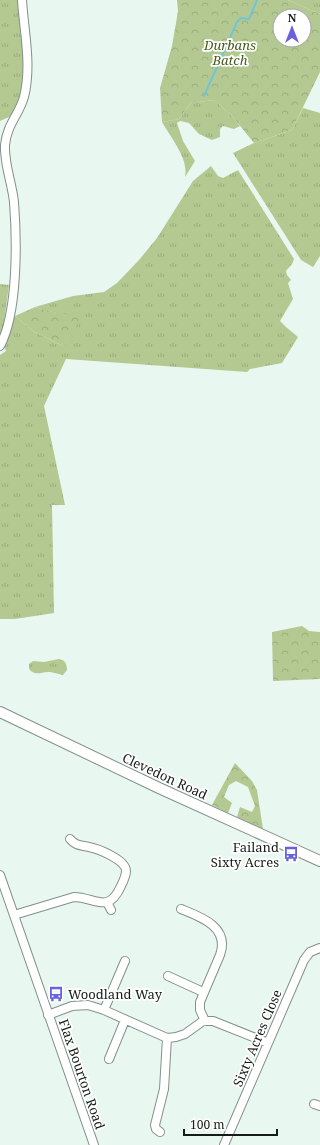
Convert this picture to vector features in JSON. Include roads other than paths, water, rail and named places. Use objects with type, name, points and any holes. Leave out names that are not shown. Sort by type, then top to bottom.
[{"type":"main road","name":"Clevedon Road","points":[[0,712],[153,785],[320,861]]},
{"type":"street","points":[[0,346],[11,314],[15,266],[14,202],[6,160],[5,146],[8,128],[22,103],[25,88],[27,56],[22,0]]},
{"type":"street","points":[[14,915],[74,898],[99,903],[108,902],[114,898],[126,873],[124,865],[117,859],[91,848],[75,848],[70,839]]},
{"type":"street","name":"Flax Bourton Road","points":[[0,876],[94,1145]]},
{"type":"street","points":[[108,902],[111,910]]},
{"type":"street","points":[[185,908],[210,923],[217,930],[222,940],[221,951],[203,992],[199,1007],[205,1021]]},
{"type":"street","name":"Sixty Acres Close","points":[[224,1145],[304,960],[310,952],[320,948]]},
{"type":"street","points":[[104,1010],[114,979],[125,961]]},
{"type":"street","points":[[172,975],[203,992]]},
{"type":"street","points":[[48,1014],[80,1005],[93,1006],[167,1038],[185,1034],[201,1022],[216,1022],[268,1043]]},
{"type":"street","points":[[108,1059],[116,1053],[125,1020]]},
{"type":"street","points":[[160,1132],[156,1129],[155,1125],[164,1089],[167,1038]]},
{"type":"waterway","points":[[204,96],[237,22],[241,18],[249,19],[257,0]]},
{"type":"place","name":"Failand Sixty Acres","points":[[291,854]]},
{"type":"place","name":"Woodland Way","points":[[56,994]]},
{"type":"park label","name":"Durbans Batch","points":[[230,52]]}]
